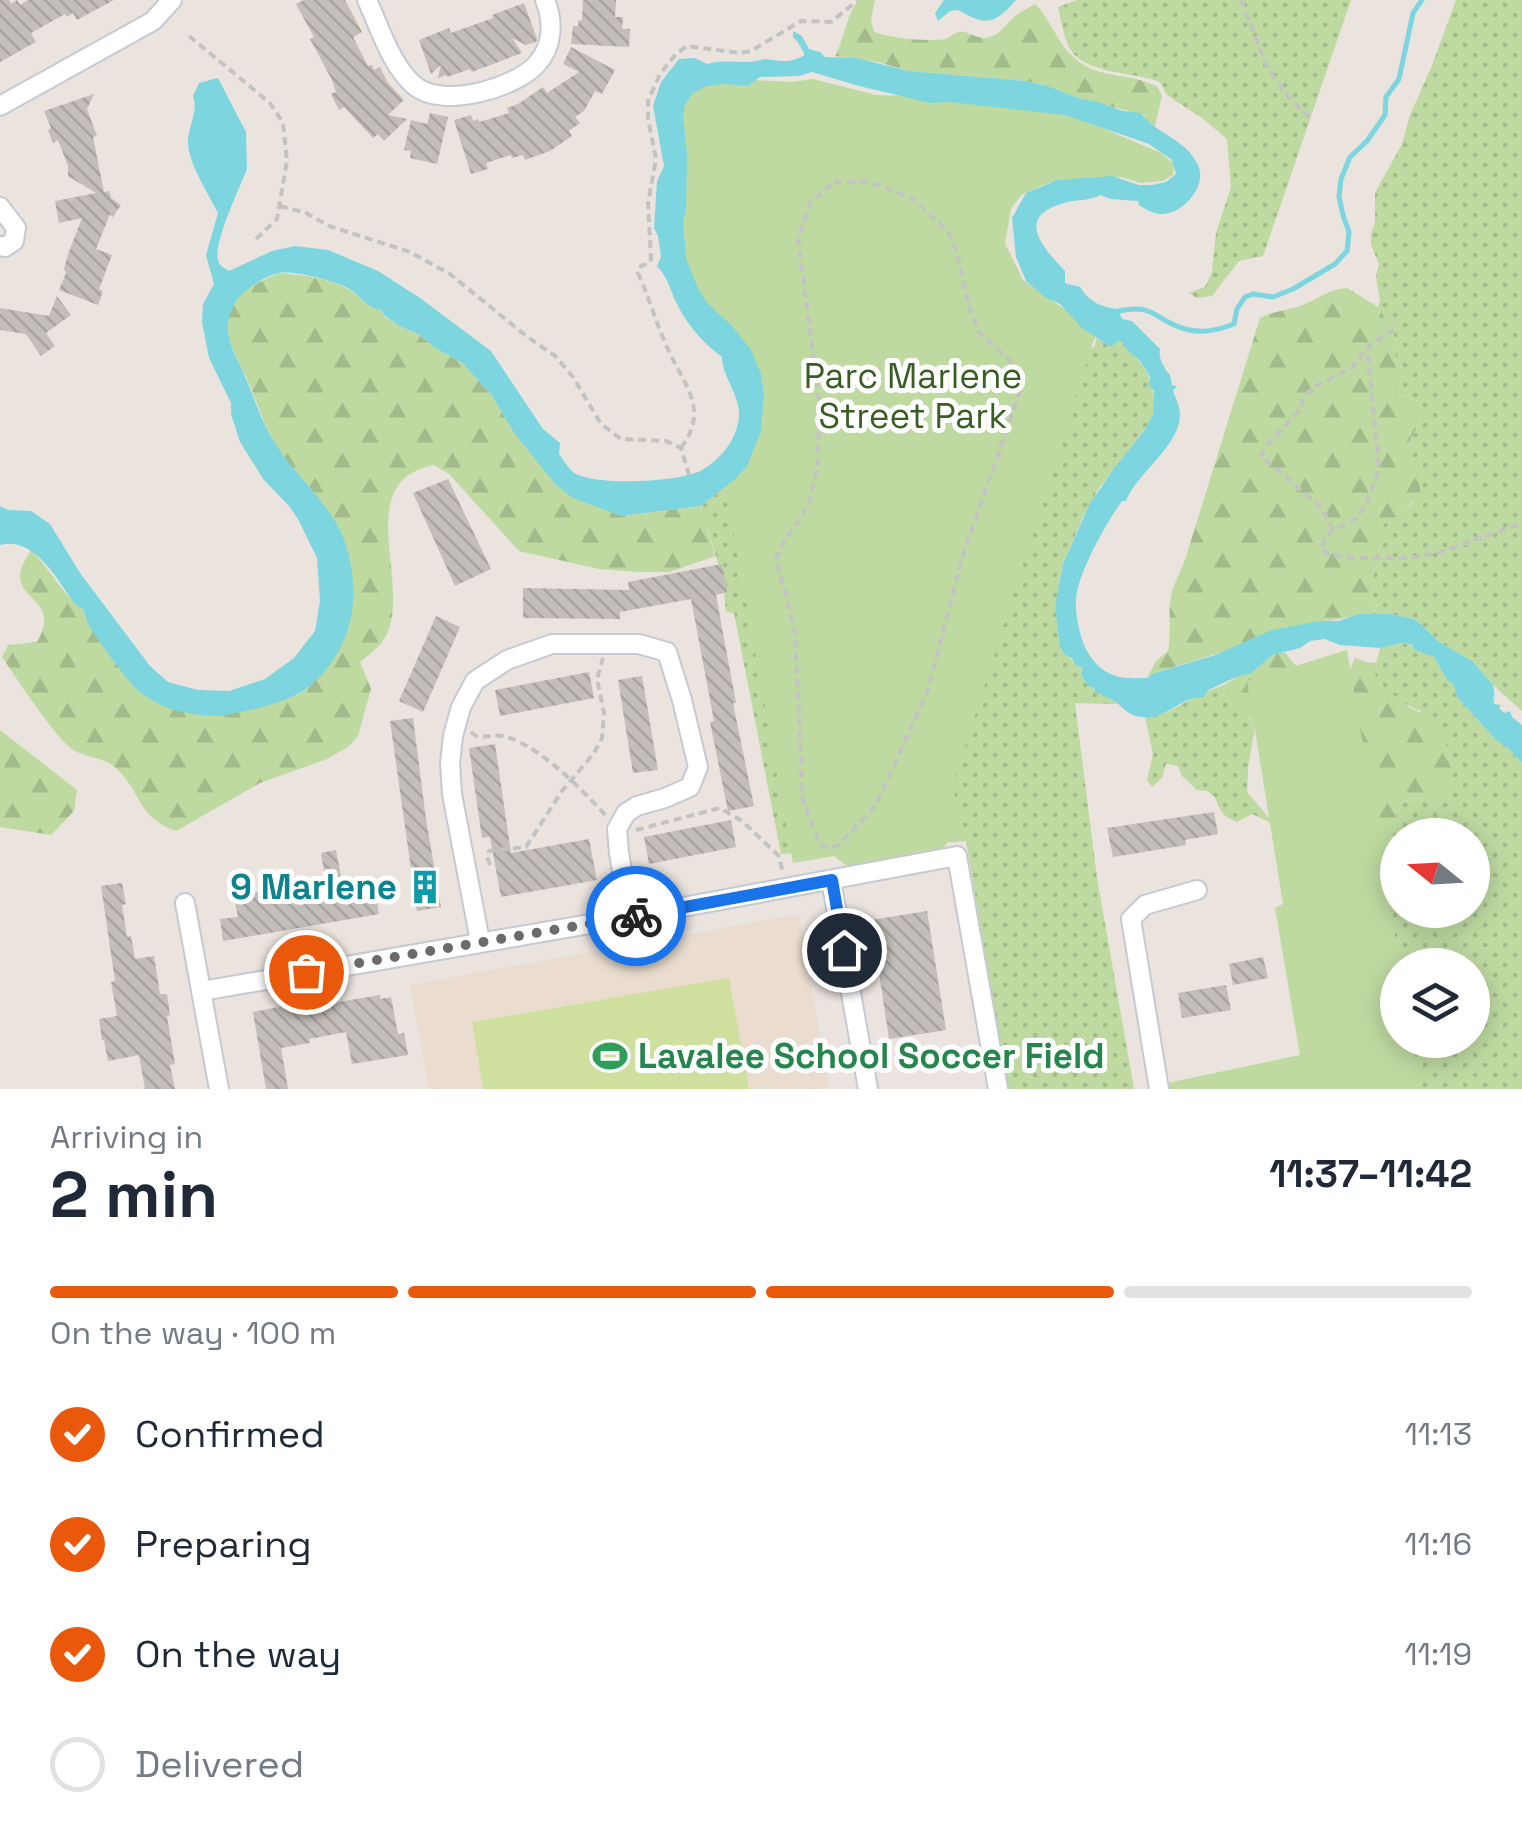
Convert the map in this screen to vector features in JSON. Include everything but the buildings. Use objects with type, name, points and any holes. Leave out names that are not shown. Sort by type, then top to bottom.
[{"type":"street","points":[[0,106],[153,21],[172,0]]},
{"type":"street","points":[[367,0],[404,76],[424,92],[447,97],[486,90],[523,76],[537,64],[552,32],[545,0]]},
{"type":"street","points":[[0,208],[16,228],[14,241],[0,246]]},
{"type":"street","points":[[480,942],[452,794],[453,736],[475,681],[507,660],[552,644],[640,644],[667,652],[682,700],[698,767],[690,787],[637,806],[626,813],[628,827],[618,829],[630,917]]},
{"type":"street","points":[[202,991],[957,856],[998,1089]]},
{"type":"street","points":[[832,880],[868,1089]]},
{"type":"street","points":[[1159,1089],[1131,919],[1145,905],[1197,890]]},
{"type":"street","points":[[185,903],[219,1089]]},
{"type":"path","points":[[681,448],[694,421],[692,398],[667,348],[638,273],[651,259],[648,202],[656,158],[647,110],[653,88],[666,66],[687,46],[752,52],[801,21],[832,22],[858,0]]},
{"type":"path","points":[[1241,0],[1268,68],[1291,100],[1312,119]]},
{"type":"path","points":[[189,36],[270,103],[282,124],[287,161],[278,219],[256,238]]},
{"type":"path","points":[[834,182],[870,182],[913,199],[948,230],[979,332],[1021,370],[1022,386],[963,555],[928,690],[876,805],[840,844],[830,848],[820,844],[803,802],[795,632],[776,558],[810,500],[818,463],[819,402],[798,239],[810,203],[834,182]]},
{"type":"path","points":[[280,206],[306,212],[330,226],[410,252],[450,274],[555,356],[574,377],[601,424],[621,439],[666,441],[681,448],[689,475]]},
{"type":"path","points":[[1333,530],[1312,498],[1261,456],[1298,411],[1305,395],[1352,368],[1369,345],[1394,330]]},
{"type":"path","points":[[1369,345],[1378,469],[1366,506],[1355,519],[1333,530],[1320,548],[1329,555],[1353,558],[1410,558],[1441,552],[1522,523]]},
{"type":"path","points":[[490,864],[489,852],[526,847],[541,820],[602,738],[604,714],[598,679],[606,644]]},
{"type":"path","points":[[471,732],[518,741],[553,764],[607,818],[628,827],[720,808],[742,821],[778,855],[784,873],[797,886]]},
{"type":"shaded area","points":[[799,914],[829,1089],[429,1089],[410,985]]},
{"type":"green space","points":[[858,0],[875,0],[871,21],[874,32],[929,40],[963,32],[990,37],[1035,4],[1067,51],[1080,62],[1098,72],[1157,86],[1162,96],[1155,126],[1144,115],[1026,81],[908,71],[835,56]]},
{"type":"green space","points":[[1077,0],[1351,0],[1263,256],[1239,261],[1212,296],[1197,298],[1189,293],[1205,287],[1212,272],[1216,233],[1231,187],[1227,139],[1167,95],[1160,82],[1097,67],[1076,56],[1067,42],[1058,7]]},
{"type":"green space","points":[[1456,0],[1522,0],[1522,711],[1472,661],[1439,642],[1415,619],[1374,614],[1375,557],[1382,541],[1382,527],[1414,501],[1417,476],[1406,447],[1422,419],[1418,401],[1400,396],[1404,372],[1395,358],[1397,341],[1378,307],[1379,264],[1371,245],[1375,193],[1402,144]]},
{"type":"green space","name":"Parc Marlene Street Park","points":[[813,79],[876,95],[961,98],[1060,110],[1161,153],[1174,164],[1173,175],[1162,181],[1141,183],[1121,177],[1050,182],[1021,195],[1011,209],[1005,243],[1023,280],[1098,327],[953,785],[962,836],[949,840],[942,850],[848,867],[834,856],[793,863],[725,485],[757,395],[684,280],[681,87]]},
{"type":"green space","points":[[986,247],[1091,349],[1096,338],[1107,345],[1122,342],[1143,366],[1152,389],[1151,421],[1099,488],[1082,519],[1063,564],[1055,606],[1069,655],[1075,665],[1083,668],[1084,680],[1118,704],[1075,703],[1097,878],[1134,1089],[1008,1089],[966,841],[781,854],[734,613],[726,612],[723,580],[701,506]]},
{"type":"green space","points":[[278,273],[340,285],[462,363],[491,394],[514,433],[532,453],[621,516],[701,506],[715,556],[670,572],[639,572],[599,569],[519,551],[449,474],[434,465],[408,475],[394,492],[389,515],[391,619],[383,641],[360,662],[371,689],[358,736],[327,759],[260,783],[176,831],[147,812],[114,766],[67,745],[2,657],[8,645],[37,642],[43,628],[42,610],[21,583],[21,571],[31,550],[83,609],[88,624],[137,690],[216,716],[298,695],[312,684],[335,521],[273,441],[232,348],[228,327],[228,317],[238,297]]},
{"type":"green space","points":[[1347,288],[1382,313],[1397,341],[1395,358],[1404,372],[1400,396],[1418,401],[1424,409],[1406,447],[1420,493],[1382,527],[1382,541],[1375,557],[1374,614],[1319,621],[1147,678],[1156,661],[1168,651],[1172,592],[1260,318]]},
{"type":"green space","points":[[1402,643],[1434,657],[1447,680],[1453,683],[1457,697],[1522,763],[1522,1089],[1307,1089],[1276,838],[1269,822],[1252,814],[1237,822],[1228,818],[1215,797],[1197,790],[1182,776],[1178,766],[1166,764],[1162,778],[1152,787],[1147,780],[1153,754],[1145,716],[1165,713],[1222,686],[1232,707],[1255,726],[1247,792],[1269,818],[1380,840],[1380,928],[1490,928],[1490,818],[1396,818],[1398,804],[1408,800],[1423,802],[1421,711],[1381,686],[1375,671],[1380,648]]},
{"type":"green space","points":[[1347,650],[1380,846],[1380,928],[1394,928],[1397,948],[1380,948],[1380,1058],[1415,1058],[1420,1089],[1168,1089],[1167,1083],[1300,1055],[1275,908],[1283,904],[1247,681]]},
{"type":"green space","points":[[1286,653],[1299,672],[1347,676],[1355,658],[1377,662],[1375,675],[1380,684],[1410,708],[1434,718],[1442,726],[1453,779],[1444,797],[1423,802],[1408,800],[1398,804],[1396,818],[1380,818],[1380,870],[1226,696],[1222,686],[1242,674],[1250,674],[1273,655]]},
{"type":"green space","points":[[0,730],[77,790],[74,811],[51,835],[0,827]]},
{"type":"green space","name":"Lavalee School Soccer Field","points":[[729,978],[749,1089],[483,1089],[472,1022]]},
{"type":"water","points":[[944,0],[1016,0],[989,20],[976,19],[958,10],[938,21],[935,13]]},
{"type":"water","points":[[793,31],[802,36],[809,49],[825,57],[857,58],[908,71],[1026,81],[1141,113],[1186,149],[1198,165],[1196,191],[1184,205],[1168,213],[1151,212],[1138,201],[1100,195],[1052,208],[1037,222],[1041,241],[1065,271],[1065,283],[1080,287],[1096,303],[1118,309],[1122,319],[1132,321],[1160,349],[1172,385],[1177,386],[1173,391],[1180,414],[1173,437],[1116,510],[1094,548],[1078,588],[1079,628],[1086,650],[1097,664],[1116,676],[1147,678],[1272,630],[1338,621],[1359,614],[1415,619],[1439,642],[1472,661],[1493,685],[1494,704],[1501,705],[1504,713],[1510,711],[1522,725],[1522,763],[1457,697],[1453,684],[1434,657],[1402,643],[1380,648],[1340,645],[1325,639],[1310,641],[1300,648],[1273,655],[1250,674],[1208,690],[1203,698],[1187,700],[1156,716],[1130,714],[1088,686],[1081,675],[1083,668],[1075,665],[1060,647],[1055,606],[1063,564],[1089,505],[1146,428],[1153,414],[1154,391],[1140,361],[1122,342],[1107,345],[1081,327],[1060,304],[1026,281],[1016,257],[1012,218],[1026,193],[1057,180],[1112,176],[1152,185],[1166,182],[1176,174],[1172,160],[1149,144],[1065,115],[930,103],[812,72],[760,77],[748,86],[707,86],[693,93],[685,105],[686,258],[706,302],[751,350],[764,394],[761,431],[747,466],[701,506],[621,516],[573,498],[556,485],[514,433],[491,394],[462,363],[399,326],[351,290],[315,277],[285,272],[260,281],[238,299],[230,314],[228,333],[270,435],[335,521],[349,555],[351,617],[340,649],[312,684],[296,695],[236,713],[216,716],[167,708],[138,691],[92,630],[83,609],[39,557],[21,546],[0,545],[0,506],[31,511],[50,524],[80,573],[150,666],[168,682],[198,690],[229,691],[265,679],[294,658],[315,631],[320,601],[317,558],[298,519],[264,480],[240,442],[231,403],[209,358],[202,322],[203,304],[214,284],[206,255],[218,213],[192,161],[188,138],[195,108],[193,96],[199,83],[218,78],[246,132],[247,169],[219,241],[218,260],[222,267],[229,271],[272,251],[295,246],[328,250],[378,271],[491,351],[543,429],[560,443],[559,454],[573,472],[599,480],[638,481],[702,470],[720,456],[733,437],[738,406],[722,357],[690,326],[657,266],[661,257],[654,228],[657,181],[664,166],[653,106],[661,82],[679,59],[695,58],[707,64],[794,60],[805,55]]},
{"type":"waterway","points":[[1114,312],[1146,310],[1185,329],[1216,330],[1234,324],[1245,297],[1273,297],[1335,264],[1347,251],[1349,232],[1339,197],[1341,179],[1350,157],[1385,115],[1386,97],[1399,79],[1413,13],[1422,0]]},
{"type":"way so far","points":[[306,972],[636,916]]},
{"type":"place","name":"9 Marlene","points":[[425,887]]},
{"type":"place","name":"Lavalee School Soccer Field","points":[[610,1056]]},
{"type":"route","points":[[636,916],[832,880],[844,950]]}]
